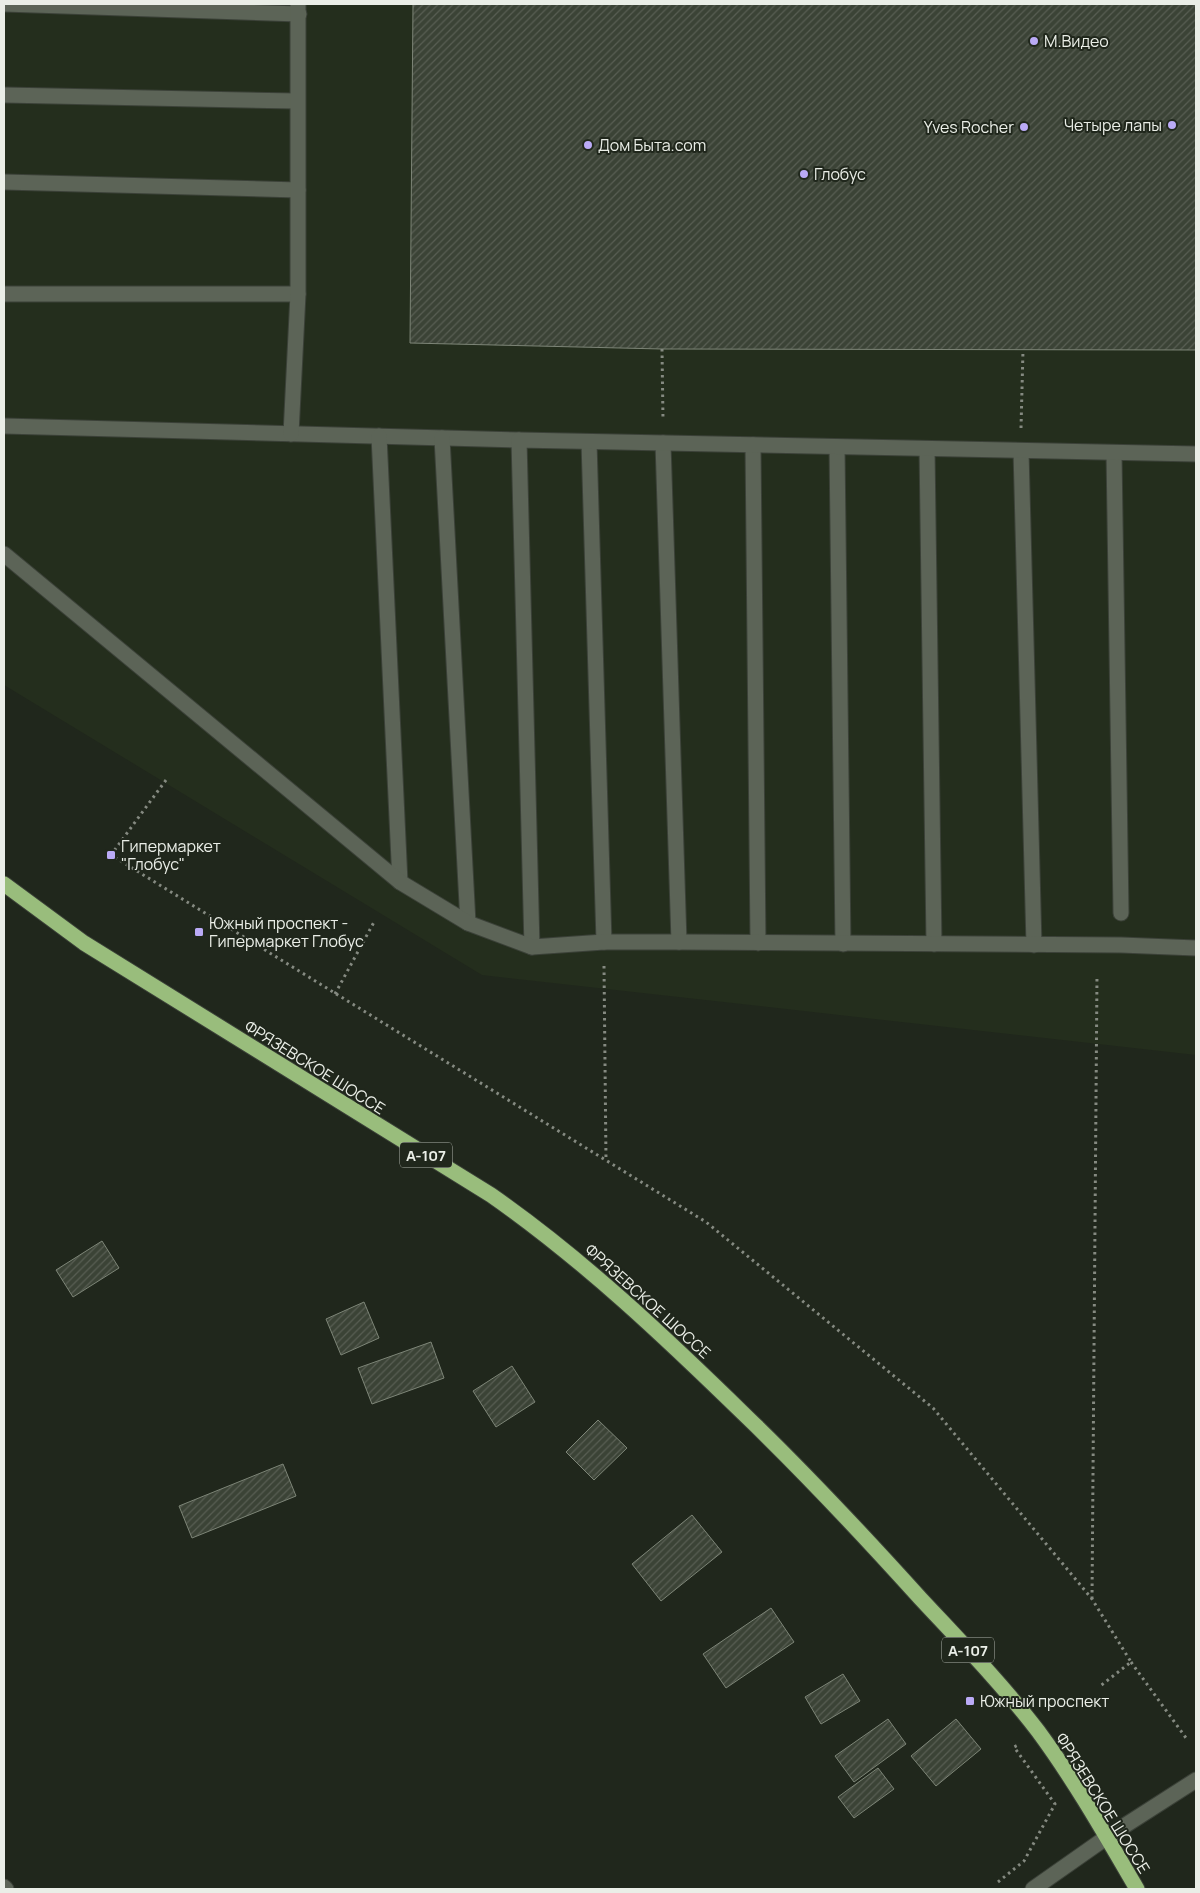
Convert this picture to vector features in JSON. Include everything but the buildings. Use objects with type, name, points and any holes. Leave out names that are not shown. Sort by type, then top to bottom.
[{"type":"highway","name":"ФРЯЗЕВСКОЕ ШОССЕ","points":[[4,884],[84,943],[491,1195],[541,1230],[599,1278],[667,1339],[810,1478],[981,1664],[1038,1731],[1107,1838],[1137,1889]]},
{"type":"street","points":[[4,4],[298,9],[296,101],[298,294],[291,434]]},
{"type":"street","points":[[4,95],[296,101]]},
{"type":"street","points":[[4,182],[298,190]]},
{"type":"street","points":[[4,294],[298,294]]},
{"type":"street","points":[[4,426],[753,446],[1196,454]]},
{"type":"street","points":[[379,436],[400,882]]},
{"type":"street","points":[[442,438],[468,923]]},
{"type":"street","points":[[519,440],[532,946]]},
{"type":"street","points":[[589,442],[604,942]]},
{"type":"street","points":[[663,443],[679,942]]},
{"type":"street","points":[[753,446],[758,943]]},
{"type":"street","points":[[837,447],[843,944]]},
{"type":"street","points":[[927,449],[934,944]]},
{"type":"street","points":[[1021,451],[1034,945]]},
{"type":"street","points":[[1114,453],[1121,913]]},
{"type":"street","points":[[4,554],[400,882],[468,923],[532,946],[604,942],[679,942],[1121,945],[1196,948]]},
{"type":"street","points":[[1033,1889],[1196,1780]]},
{"type":"path","points":[[662,348],[663,443]]},
{"type":"path","points":[[1021,451],[1024,350]]},
{"type":"path","points":[[166,780],[112,855],[706,1222],[933,1408],[1092,1599],[1131,1662],[1186,1738]]},
{"type":"path","points":[[335,994],[374,922]]},
{"type":"path","points":[[604,942],[606,1161]]},
{"type":"path","points":[[1092,1599],[1097,975]]},
{"type":"path","points":[[1100,1686],[1131,1662]]},
{"type":"path","points":[[998,1882],[1024,1861],[1055,1804],[1014,1747],[1022,1742]]},
{"type":"shaded area","points":[[4,4],[1196,4],[1196,1055],[482,975],[4,685]]},
{"type":"place","name":"М.Видео","points":[[1034,41]]},
{"type":"place","name":"Четыре лапы","points":[[1172,125]]},
{"type":"place","name":"Yves Rocher","points":[[1024,127]]},
{"type":"place","name":"Дом Быта.com","points":[[588,145]]},
{"type":"place","name":"Глобус","points":[[804,174]]},
{"type":"place","name":"Гипермаркет \"Глобус\"","points":[[111,855]]},
{"type":"place","name":"Южный проспект - Гипермаркет Глобус","points":[[199,932]]},
{"type":"place","name":"Южный проспект","points":[[970,1701]]}]
